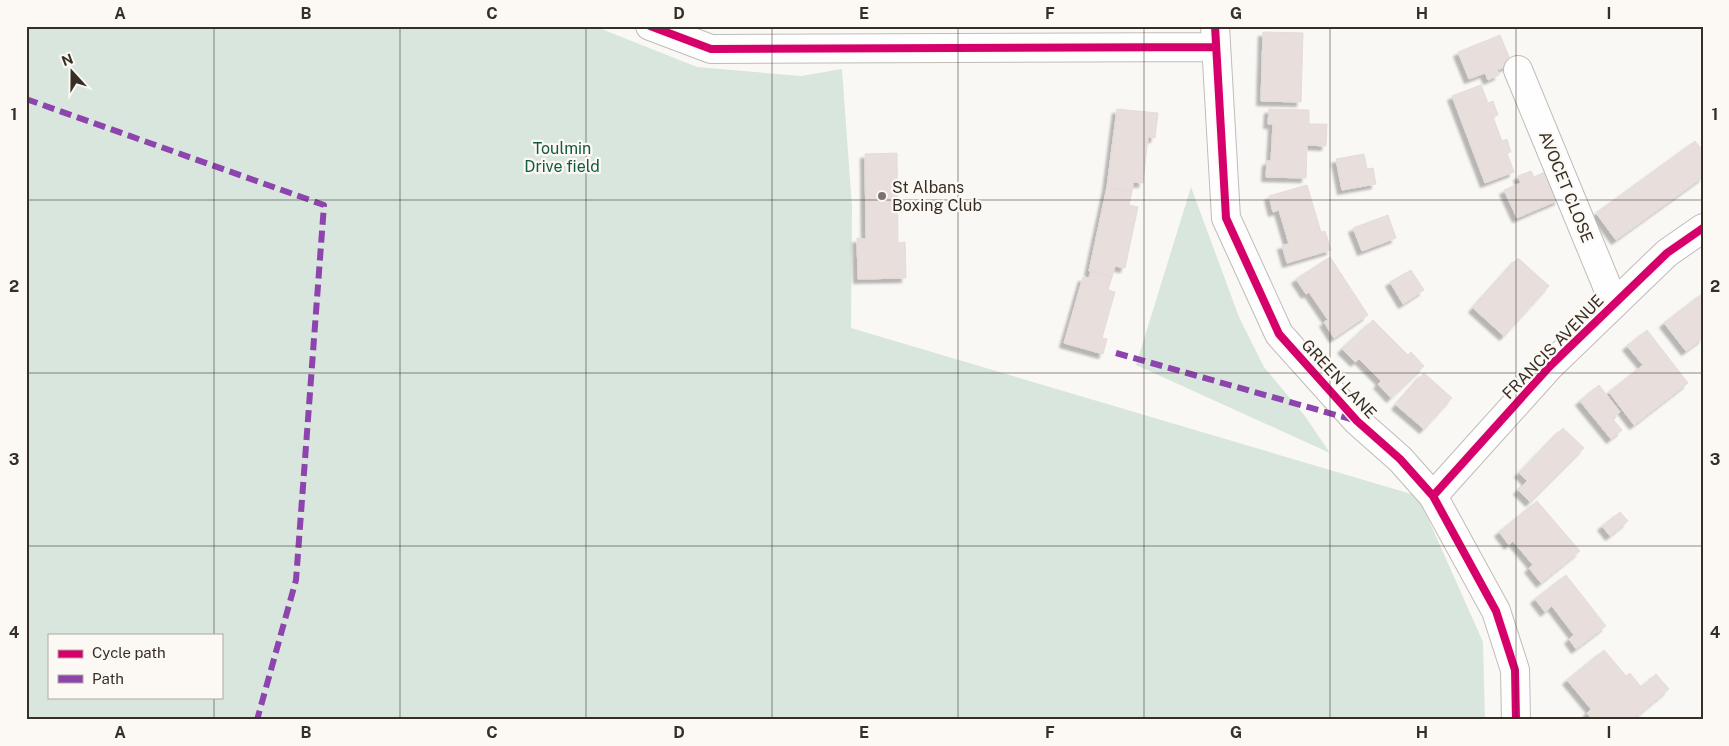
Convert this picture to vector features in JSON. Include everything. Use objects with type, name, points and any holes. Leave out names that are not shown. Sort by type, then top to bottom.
[{"type":"street","points":[[650,26],[712,38],[1215,37]]},
{"type":"street","name":"GREEN LANE","points":[[1215,37],[1226,218],[1279,334],[1357,421],[1400,459],[1433,496],[1496,610],[1515,670],[1516,720]]},
{"type":"street","name":"AVOCET CLOSE","points":[[1518,70],[1614,304]]},
{"type":"street","name":"FRANCIS AVENUE","points":[[1433,496],[1550,366],[1667,253],[1703,228]]},
{"type":"green space","name":"Toulmin Drive field","points":[[26,26],[594,26],[697,67],[801,76],[842,69],[852,207],[851,328],[1418,496],[1483,642],[1485,720],[26,720]]},
{"type":"green space","points":[[1191,187],[1239,317],[1264,367],[1305,416],[1330,453],[1136,365]]},
{"type":"building","points":[[1263,32],[1303,33],[1301,102],[1261,101]]},
{"type":"building","points":[[1500,35],[1512,64],[1497,70],[1499,75],[1488,80],[1485,73],[1469,79],[1458,52]]},
{"type":"building","points":[[1481,85],[1488,103],[1493,101],[1498,115],[1493,117],[1502,141],[1507,139],[1511,152],[1507,153],[1514,172],[1485,183],[1452,96]]},
{"type":"building","points":[[1117,109],[1158,113],[1155,138],[1148,137],[1143,183],[1133,182],[1132,192],[1107,187]]},
{"type":"building","points":[[1269,109],[1309,110],[1309,124],[1327,124],[1326,146],[1307,145],[1306,178],[1266,177],[1267,161],[1271,161],[1273,124],[1268,124]]},
{"type":"building","points":[[1695,141],[1703,151],[1703,177],[1616,240],[1596,213]]},
{"type":"building","name":"St Albans Boxing Club","points":[[897,153],[898,243],[905,242],[906,278],[858,279],[857,238],[866,239],[865,154]]},
{"type":"building","points":[[1364,154],[1367,169],[1373,168],[1376,184],[1342,190],[1336,159]]},
{"type":"building","points":[[1531,171],[1534,177],[1547,171],[1559,200],[1517,218],[1504,190],[1521,183],[1518,176]]},
{"type":"building","points":[[1307,185],[1321,232],[1325,231],[1331,250],[1287,263],[1282,245],[1289,244],[1279,210],[1273,212],[1269,196]]},
{"type":"building","points":[[1107,187],[1132,192],[1129,205],[1138,207],[1125,268],[1115,266],[1112,277],[1089,271]]},
{"type":"building","points":[[1388,215],[1396,238],[1362,251],[1353,228]]},
{"type":"building","points":[[1330,257],[1368,315],[1334,338],[1324,322],[1328,320],[1309,292],[1306,294],[1296,279]]},
{"type":"building","points":[[1518,258],[1549,286],[1504,336],[1473,308]]},
{"type":"building","points":[[1411,270],[1424,290],[1403,304],[1390,282]]},
{"type":"building","points":[[1091,271],[1112,277],[1108,290],[1115,292],[1102,338],[1107,339],[1103,354],[1064,343],[1083,277],[1089,278]]},
{"type":"building","points":[[1703,293],[1703,338],[1686,351],[1664,323]]},
{"type":"building","points":[[1373,320],[1408,355],[1411,352],[1424,366],[1391,398],[1378,384],[1381,381],[1359,359],[1355,362],[1342,349]]},
{"type":"building","points":[[1647,330],[1688,383],[1634,425],[1609,392],[1643,365],[1627,346]]},
{"type":"building","points":[[1424,373],[1452,398],[1424,429],[1396,405]]},
{"type":"building","points":[[1599,385],[1620,412],[1612,418],[1622,430],[1611,439],[1580,401]]},
{"type":"building","points":[[1563,428],[1584,448],[1530,502],[1518,490],[1527,481],[1519,473]]},
{"type":"building","points":[[1537,501],[1580,551],[1541,583],[1529,568],[1533,565],[1513,541],[1509,545],[1499,532]]},
{"type":"building","points":[[1620,512],[1628,521],[1610,536],[1602,526]]},
{"type":"building","points":[[1566,575],[1606,626],[1576,649],[1569,639],[1574,635],[1552,606],[1545,612],[1535,599]]},
{"type":"building","points":[[1604,650],[1626,676],[1630,673],[1641,687],[1656,674],[1669,689],[1632,720],[1593,720],[1587,713],[1591,709],[1567,680]]},
{"type":"marked path","points":[[26,99],[324,205],[296,580],[257,720]]},
{"type":"marked path","points":[[1116,353],[1354,420]]},
{"type":"cycle path","points":[[650,26],[711,49],[1215,47]]},
{"type":"cycle path","points":[[1215,26],[1226,218],[1279,334],[1357,421],[1400,459],[1433,496],[1496,611],[1515,670],[1516,720]]},
{"type":"cycle path","points":[[1433,496],[1550,366],[1667,253],[1703,228]]},
{"type":"place","name":"St Albans Boxing Club","points":[[882,196]]}]
